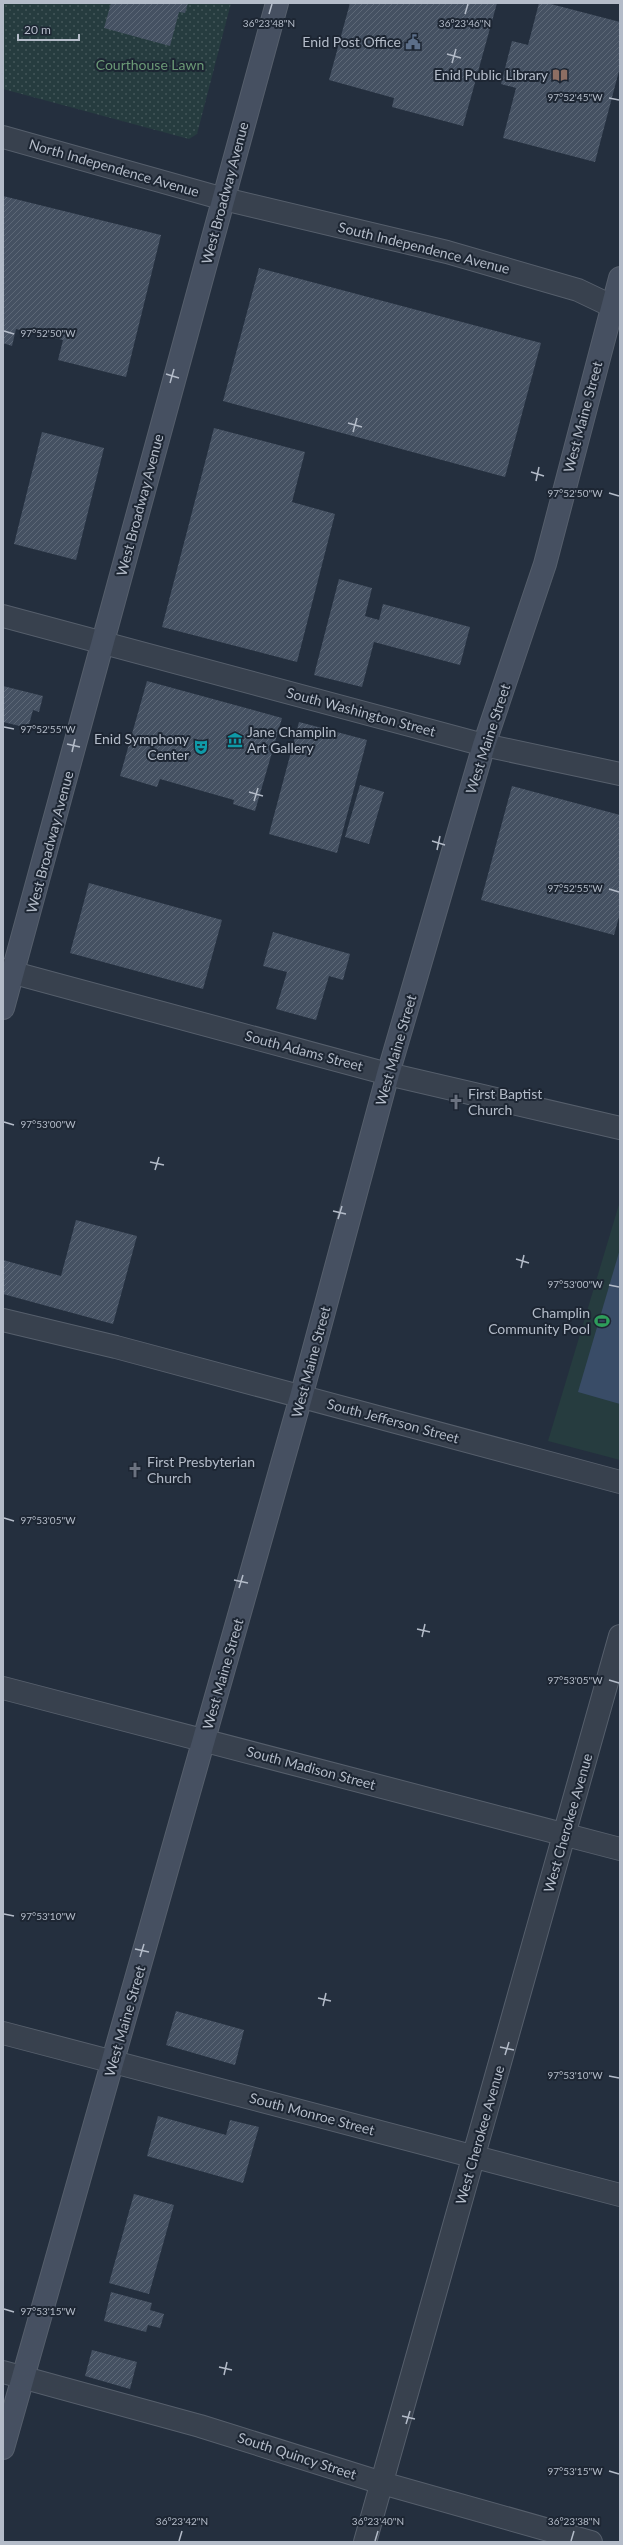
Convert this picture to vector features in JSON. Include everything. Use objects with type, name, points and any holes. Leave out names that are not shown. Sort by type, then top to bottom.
[{"type":"main road","name":"West Broadway Avenue","points":[[3,1008],[8,971],[105,642],[168,398],[277,3]]},
{"type":"main road","name":"West Maine Street","points":[[3,2448],[13,2375],[113,2062],[302,1396],[388,1074],[484,745],[545,564],[616,308],[620,278]]},
{"type":"street","name":"North Independence Avenue","points":[[3,137],[224,198]]},
{"type":"street","name":"South Independence Avenue","points":[[224,198],[447,252],[578,290],[616,308]]},
{"type":"street","name":"South Washington Street","points":[[3,616],[105,642],[484,745],[620,774]]},
{"type":"street","name":"South Adams Street","points":[[8,971],[388,1074],[620,1128]]},
{"type":"street","name":"South Jefferson Street","points":[[3,1320],[116,1346],[620,1482]]},
{"type":"street","name":"West Cherokee Avenue","points":[[366,2542],[620,1636]]},
{"type":"street","name":"South Madison Street","points":[[3,1688],[620,1849]]},
{"type":"street","name":"South Monroe Street","points":[[3,2033],[620,2195]]},
{"type":"street","name":"South Quincy Street","points":[[13,2375],[200,2426],[382,2483],[591,2542]]},
{"type":"green space","name":"Courthouse Lawn","points":[[3,3],[231,3],[197,134],[189,139],[3,89]]},
{"type":"green space","name":"Champlin Community Pool","points":[[620,1201],[620,1460],[548,1441]]},
{"type":"water","name":"Champlin Community Pool","points":[[620,1249],[620,1404],[578,1392]]},
{"type":"building","points":[[111,3],[188,3],[185,13],[179,12],[170,46],[104,28]]},
{"type":"building","name":"Enid Post Office","points":[[350,3],[497,3],[463,126],[392,107],[394,98],[329,80]]},
{"type":"building","name":"Enid Public Library","points":[[539,3],[547,3],[620,22],[620,67],[595,162],[503,138],[516,88],[501,84],[512,41],[528,45]]},
{"type":"building","points":[[3,196],[161,235],[126,377],[58,360],[63,340],[16,329],[12,346],[3,343]]},
{"type":"building","points":[[259,268],[541,343],[505,477],[223,401]]},
{"type":"building","points":[[214,428],[305,452],[292,502],[335,514],[297,662],[162,627]]},
{"type":"building","points":[[42,432],[104,448],[76,560],[14,544]]},
{"type":"building","points":[[339,579],[372,588],[365,616],[379,620],[383,604],[470,627],[460,665],[374,642],[362,687],[314,675]]},
{"type":"building","name":"Enid Symphony Center","points":[[147,681],[282,718],[255,811],[233,804],[234,800],[160,779],[157,787],[120,776]]},
{"type":"building","points":[[3,686],[43,696],[39,712],[33,710],[28,728],[3,722]]},
{"type":"building","points":[[299,722],[367,740],[337,853],[269,834]]},
{"type":"building","points":[[360,785],[384,792],[369,844],[345,837]]},
{"type":"building","points":[[512,786],[620,815],[620,913],[614,935],[481,900]]},
{"type":"building","points":[[89,883],[222,920],[203,989],[70,953]]},
{"type":"building","points":[[273,932],[350,954],[343,980],[329,976],[316,1020],[276,1009],[287,972],[263,966]]},
{"type":"building","points":[[76,1220],[137,1236],[113,1324],[3,1294],[3,1260],[61,1276]]},
{"type":"building","points":[[176,2011],[244,2030],[235,2065],[166,2045]]},
{"type":"building","points":[[158,2116],[226,2135],[230,2120],[259,2127],[243,2183],[147,2156]]},
{"type":"building","points":[[134,2194],[174,2205],[149,2294],[109,2283]]},
{"type":"building","points":[[111,2292],[152,2303],[150,2310],[164,2314],[160,2328],[148,2325],[146,2332],[104,2321]]},
{"type":"building","points":[[92,2350],[137,2362],[130,2389],[85,2376]]},
{"type":"place","name":"Enid Post Office","points":[[413,42]]},
{"type":"place","name":"Enid Public Library","points":[[560,75]]},
{"type":"place","name":"Jane Champlin Art Gallery","points":[[235,740]]},
{"type":"place","name":"Enid Symphony Center","points":[[201,747]]},
{"type":"place","name":"First Baptist Church","points":[[456,1102]]},
{"type":"place","name":"Champlin Community Pool","points":[[602,1321]]},
{"type":"place","name":"First Presbyterian Church","points":[[135,1470]]}]
